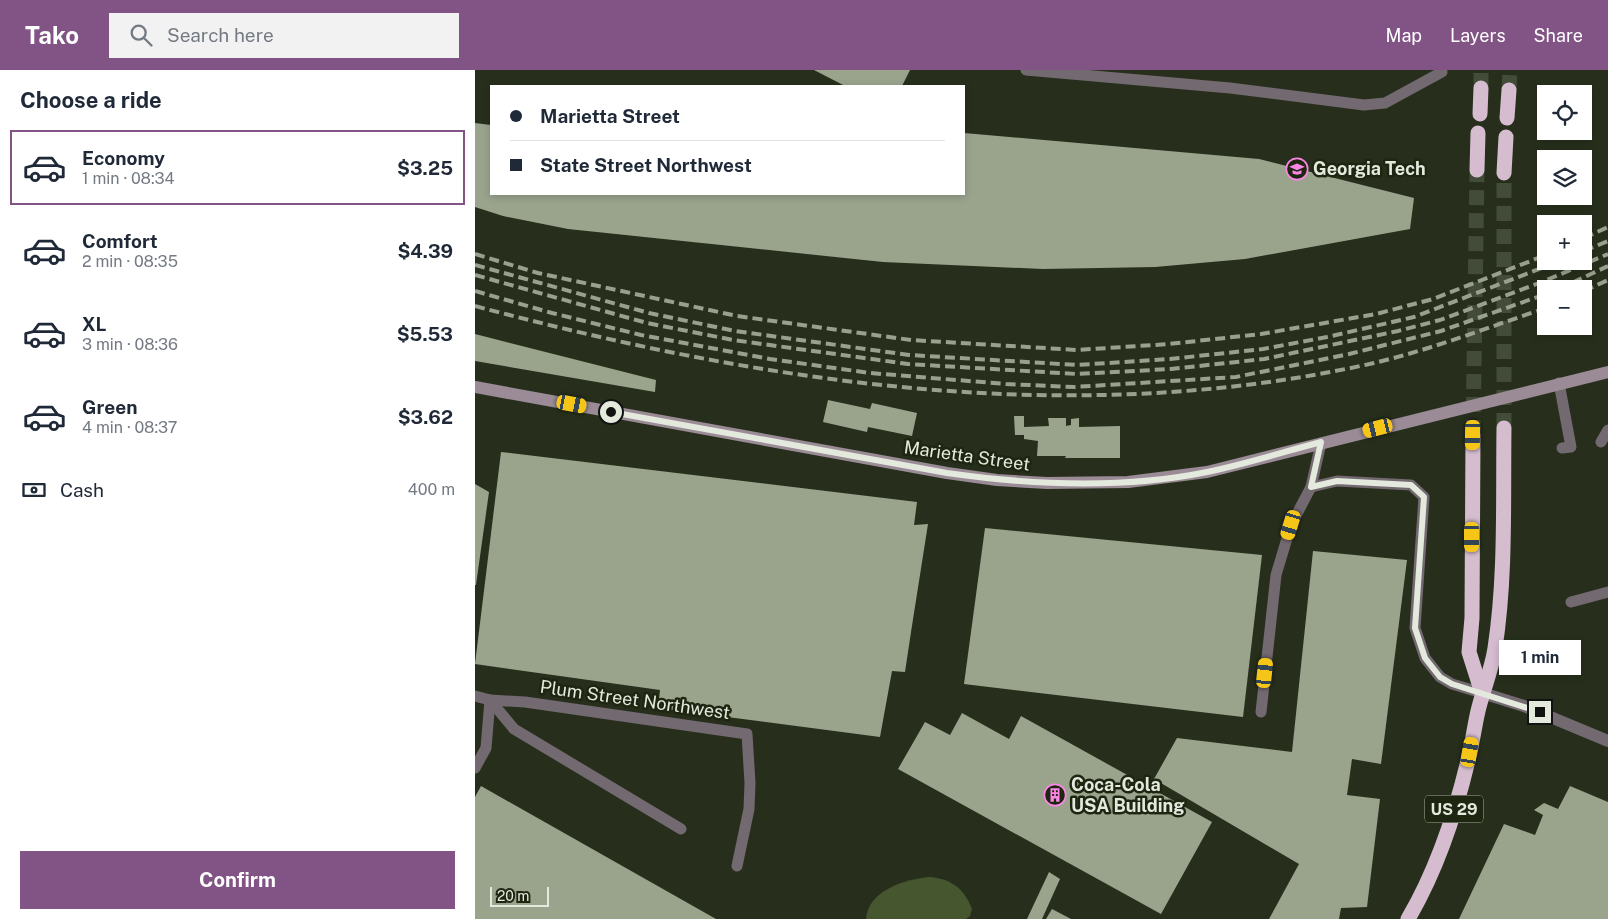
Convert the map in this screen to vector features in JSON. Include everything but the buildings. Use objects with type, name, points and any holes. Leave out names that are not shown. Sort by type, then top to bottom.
[{"type":"highway","points":[[1479,114],[1481,88]]},
{"type":"highway","points":[[1507,118],[1509,90]]},
{"type":"highway","points":[[1477,170],[1479,133]]},
{"type":"highway","points":[[1504,173],[1506,137]]},
{"type":"highway","name":"US 29","points":[[1408,919],[1417,904],[1438,855],[1456,804],[1470,752],[1482,693],[1495,650],[1501,582],[1504,428]]},
{"type":"highway","name":"US 29","points":[[1473,435],[1469,652],[1482,693]]},
{"type":"main road","name":"Marietta Street","points":[[475,387],[938,472],[1037,483],[1128,482],[1207,472],[1321,442],[1608,372]]},
{"type":"street","points":[[1482,693],[1524,706],[1608,741]]},
{"type":"lane","points":[[1026,70],[1230,88],[1363,105],[1385,103],[1442,72]]},
{"type":"lane","points":[[1559,383],[1571,447],[1562,448]]},
{"type":"lane","points":[[1601,442],[1608,430]]},
{"type":"lane","points":[[1261,712],[1276,576],[1291,525],[1311,487],[1321,442]]},
{"type":"lane","points":[[1311,487],[1337,481],[1411,485],[1424,497],[1415,628],[1425,658],[1440,677],[1452,684],[1482,693]]},
{"type":"lane","points":[[1571,602],[1608,592]]},
{"type":"lane","name":"Plum Street Northwest","points":[[475,696],[490,700],[525,702],[747,734],[750,783],[749,809],[737,866]]},
{"type":"lane","points":[[475,768],[486,748],[490,700]]},
{"type":"lane","points":[[490,700],[514,729],[681,830]]},
{"type":"green space","points":[[930,877],[945,880],[956,886],[969,902],[972,909],[970,916],[966,919],[866,919],[868,909],[873,900],[881,893],[910,880]]},
{"type":"tunnel","points":[[1481,70],[1481,88]]},
{"type":"tunnel","points":[[1509,90],[1510,70]]},
{"type":"tunnel","points":[[1473,435],[1477,170]]},
{"type":"tunnel","points":[[1504,173],[1504,428]]},
{"type":"railway","points":[[1592,234],[1608,227]]},
{"type":"railway","points":[[1592,248],[1608,241]]},
{"type":"railway","points":[[475,254],[538,273],[737,316],[911,340],[1077,350],[1169,344],[1261,334],[1376,314],[1433,299],[1537,259]]},
{"type":"railway","points":[[475,275],[647,323],[733,340],[908,364],[1077,374],[1171,369],[1264,359],[1398,331],[1440,320],[1542,282],[1608,254]]},
{"type":"railway","points":[[475,265],[649,313],[735,331],[909,355],[1077,365],[1170,359],[1263,349],[1327,337],[1414,317],[1537,270]]},
{"type":"railway","points":[[1578,280],[1608,266]]},
{"type":"railway","points":[[1592,287],[1608,280]]},
{"type":"railway","points":[[475,291],[552,313],[641,335],[770,359],[870,373],[1006,384],[1074,387],[1236,377],[1349,354],[1441,331],[1537,297]]},
{"type":"railway","points":[[475,306],[585,334],[697,357],[809,376],[922,389],[1035,395],[1148,393],[1262,383],[1374,363],[1439,344],[1537,311]]},
{"type":"place","name":"Georgia Tech","points":[[1297,169]]},
{"type":"place","name":"Coca-Cola USA Building","points":[[1055,795]]},
{"type":"route","points":[[611,412],[947,473],[997,480],[1047,483],[1128,482],[1207,472],[1321,442],[1311,487],[1337,481],[1411,485],[1424,497],[1415,628],[1425,658],[1440,677],[1452,684],[1540,712]]}]
